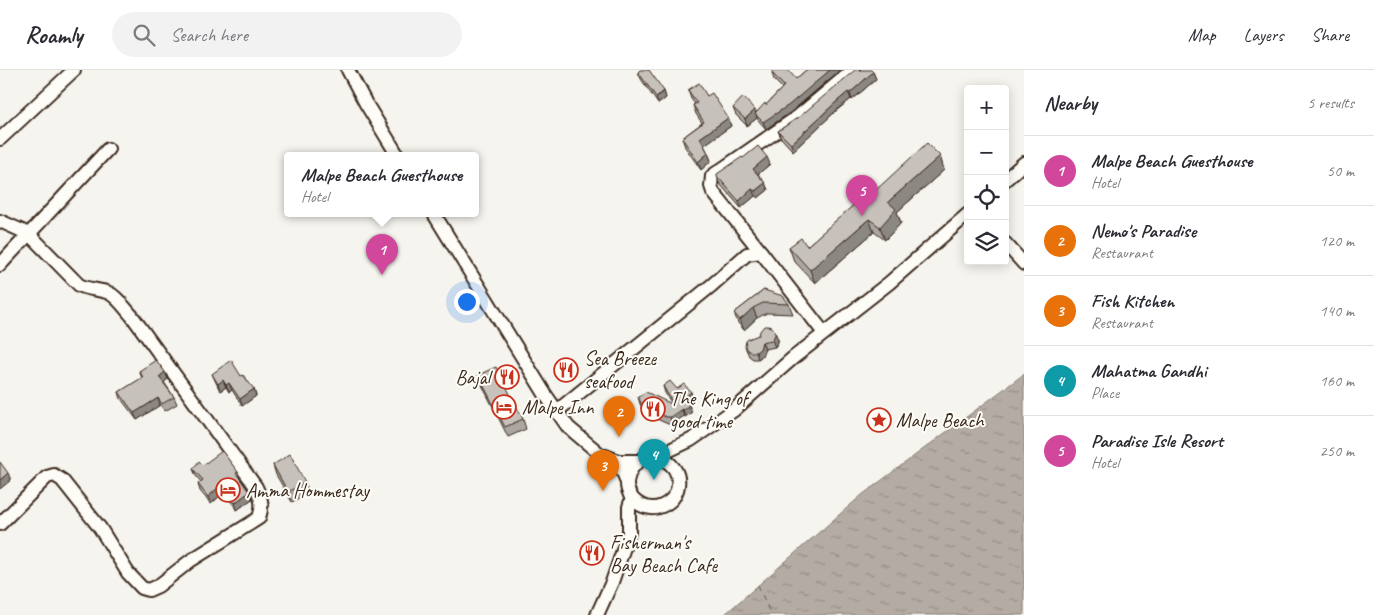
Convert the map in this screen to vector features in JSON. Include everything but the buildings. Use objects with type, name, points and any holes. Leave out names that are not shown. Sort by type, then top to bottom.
[{"type":"street","points":[[0,139],[74,70]]},
{"type":"street","points":[[348,70],[396,152]]},
{"type":"street","points":[[824,333],[710,186],[712,176],[796,118],[853,70]]},
{"type":"street","points":[[0,264],[108,149]]},
{"type":"street","points":[[1009,176],[1024,163]]},
{"type":"street","points":[[436,217],[545,394],[568,427],[600,454],[618,462],[638,461]]},
{"type":"street","points":[[655,457],[691,440],[734,410],[793,358],[889,283],[964,217]]},
{"type":"street","points":[[0,221],[29,234],[79,285],[113,295],[132,316],[256,487],[262,500],[259,518],[190,562],[158,586],[149,590],[142,588],[128,573],[100,528],[62,480],[54,475],[47,477],[0,524]]},
{"type":"street","points":[[1009,247],[1024,264]]},
{"type":"street","points":[[557,411],[712,285],[747,254],[761,252]]},
{"type":"street","points":[[647,457],[655,457],[664,459],[671,464],[676,472],[678,489],[669,502],[654,508],[638,504],[632,498],[628,491],[628,474],[632,466],[638,461],[647,457]]},
{"type":"street","points":[[618,462],[627,482]]},
{"type":"street","points":[[597,615],[612,582],[628,533],[629,507],[632,498]]},
{"type":"water","points":[[1024,374],[1024,615],[724,615],[862,495]]},
{"type":"ferry route","points":[[758,585],[771,615]]},
{"type":"place","name":"Paradise Isle Resort","points":[[862,216]]},
{"type":"place","name":"Malpe Beach Guesthouse","points":[[382,275]]},
{"type":"place","name":"Sea Breeze seafood","points":[[566,370]]},
{"type":"place","name":"Bajal","points":[[507,377]]},
{"type":"place","name":"Malpe Inn","points":[[504,407]]},
{"type":"place","name":"The King of good time","points":[[653,409]]},
{"type":"place","name":"Malpe Beach","points":[[879,420]]},
{"type":"place","name":"Nemo's Paradise","points":[[619,437]]},
{"type":"place","name":"Mahatma Gandhi","points":[[654,480]]},
{"type":"place","name":"Amma Hommestay","points":[[228,490]]},
{"type":"place","name":"Fish Kitchen","points":[[603,491]]},
{"type":"place","name":"Fisherman's Bay Beach Cafe","points":[[592,553]]}]
